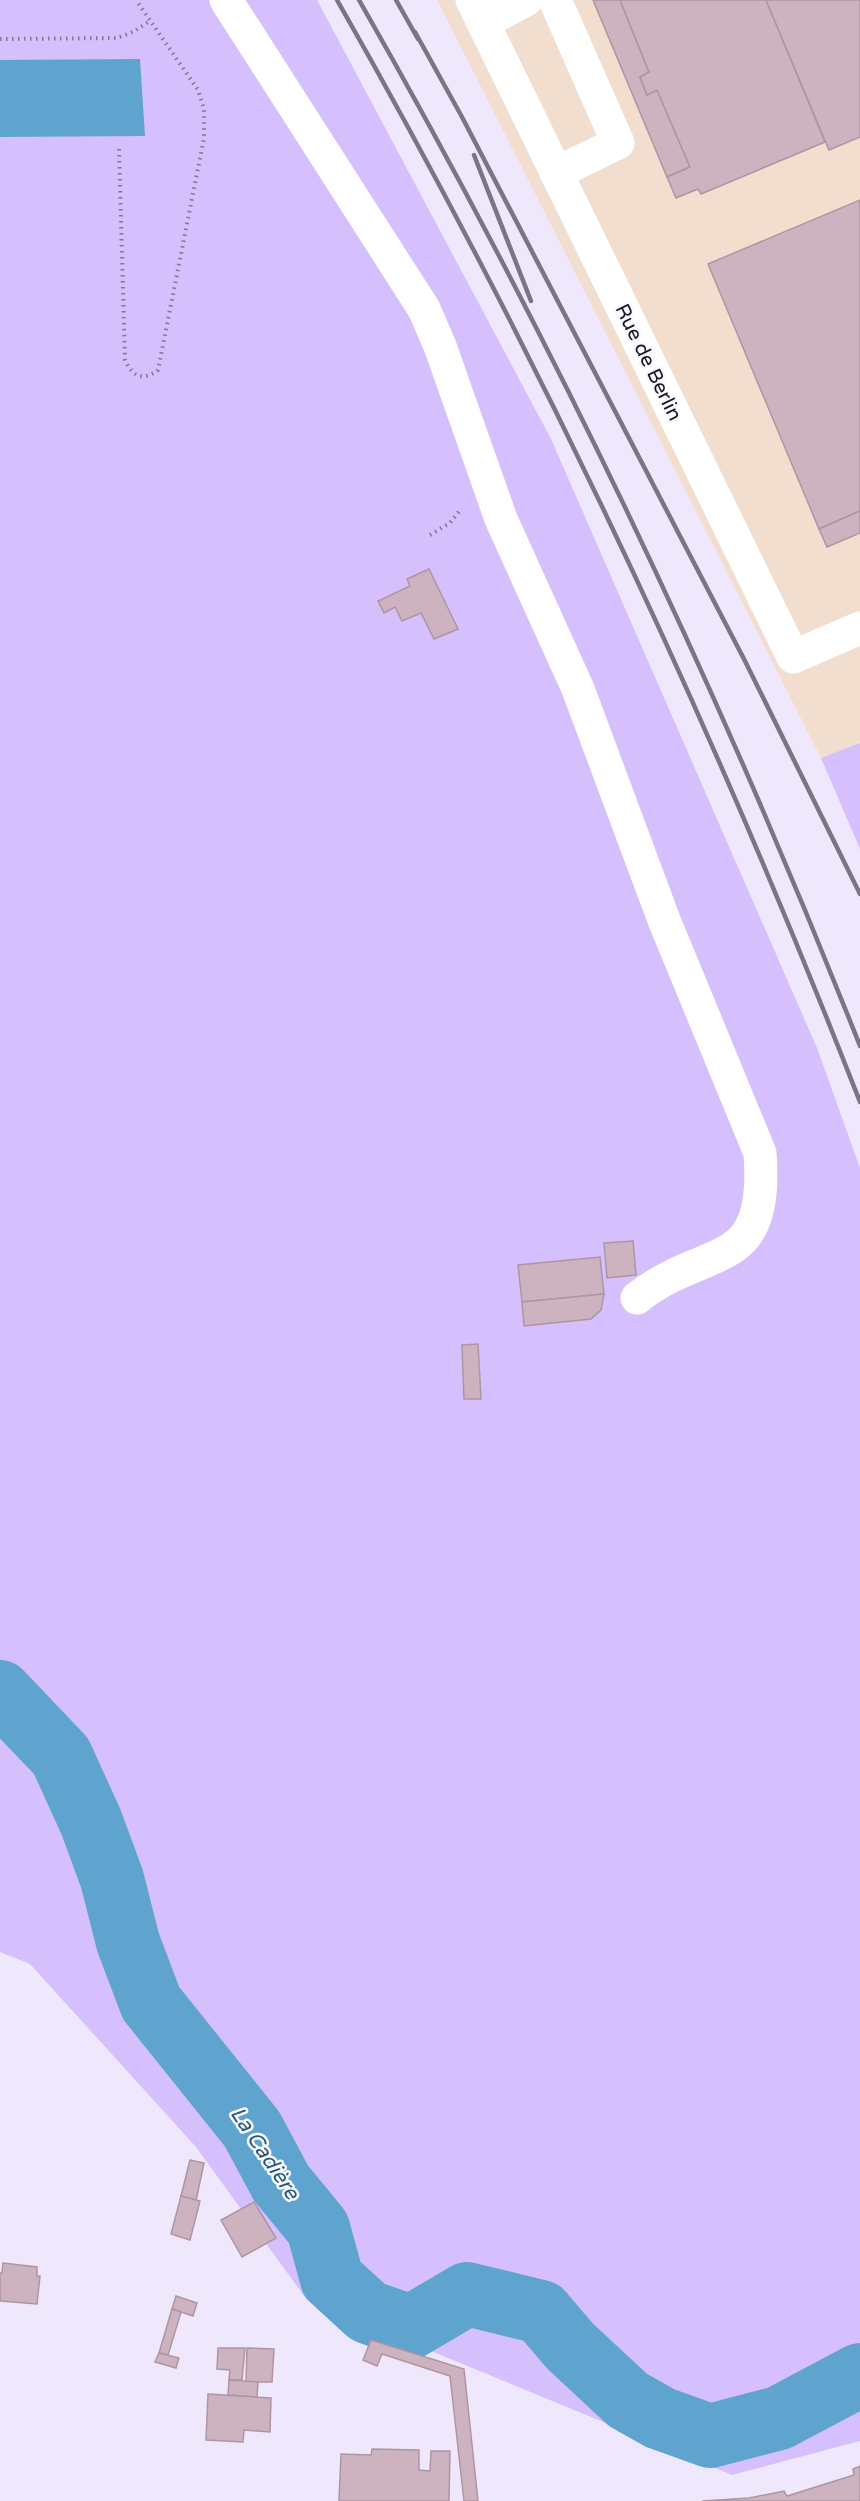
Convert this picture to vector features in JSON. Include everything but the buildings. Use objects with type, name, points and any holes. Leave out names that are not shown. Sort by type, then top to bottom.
[{"type":"street","points":[[226,0],[424,309],[440,346],[501,519],[578,689],[664,920],[760,1153],[762,1183],[759,1205],[757,1215],[746,1236],[729,1252],[661,1281],[637,1298]]},
{"type":"street","points":[[478,11],[526,0]]},
{"type":"street","points":[[555,0],[618,143],[556,172]]},
{"type":"street","name":"Rue de Berlin","points":[[478,11],[793,657],[860,628]]},
{"type":"path","points":[[119,149],[125,360],[130,370],[139,377],[150,377],[158,370],[204,138],[204,109],[198,90],[136,0]]},
{"type":"path","points":[[0,39],[117,38],[133,32],[150,21]]},
{"type":"shaded area","points":[[0,0],[317,0],[551,439],[817,1048],[860,1168],[860,2441],[732,2475],[307,2300],[196,2147],[30,1964],[0,1952]]},
{"type":"shaded area","points":[[437,0],[860,0],[860,743],[821,758]]},
{"type":"shaded area","points":[[860,743],[860,849],[821,758]]},
{"type":"water","points":[[140,59],[145,136],[0,137],[0,60]]},
{"type":"waterway","name":"La Cadière","points":[[0,1692],[61,1756],[91,1822],[112,1879],[128,1942],[151,2003],[252,2129],[281,2183],[318,2228],[332,2279],[368,2312],[411,2327],[467,2294],[541,2312],[570,2346],[628,2400],[660,2418],[710,2436],[779,2418],[860,2375]]},
{"type":"railway","points":[[337,0],[483,268],[619,542],[744,820],[860,1102]]},
{"type":"railway","points":[[359,0],[498,255],[628,514],[749,778],[860,1046]]},
{"type":"railway","points":[[396,0],[418,39]]},
{"type":"railway","points":[[415,32],[462,117],[745,661],[860,894]]},
{"type":"railway","points":[[474,155],[531,301]]}]
